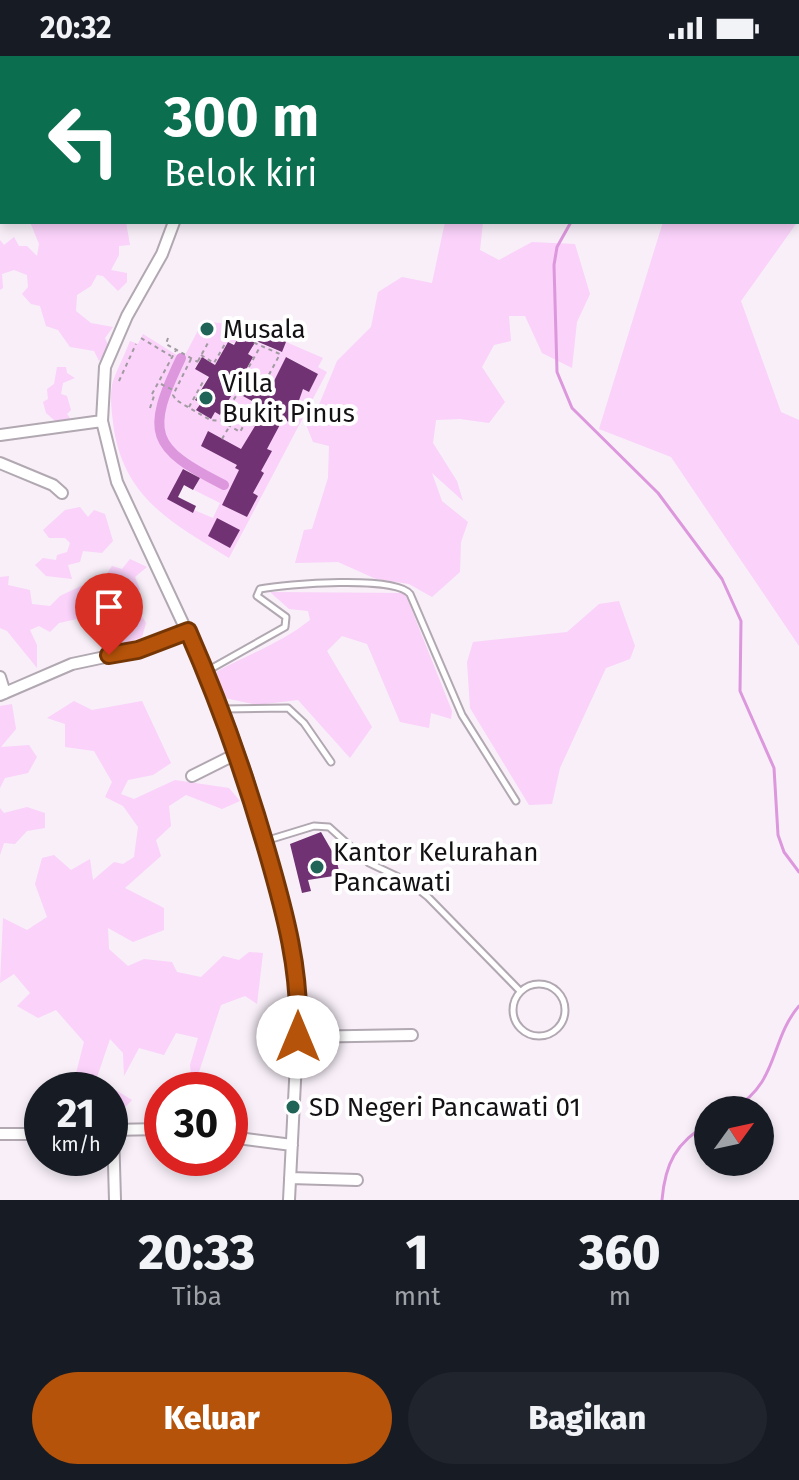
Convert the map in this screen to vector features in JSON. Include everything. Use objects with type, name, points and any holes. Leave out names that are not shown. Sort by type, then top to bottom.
[{"type":"street","points":[[173,224],[162,254],[127,316],[105,367],[102,421],[117,482],[223,709],[292,939],[298,1037],[289,1200]]},
{"type":"street","points":[[0,435],[102,421]]},
{"type":"street","points":[[0,463],[53,485],[62,493]]},
{"type":"street","points":[[0,677],[2,694],[72,664],[138,650],[188,631]]},
{"type":"street","points":[[192,776],[238,753]]},
{"type":"street","points":[[298,1037],[412,1035]]},
{"type":"street","points":[[0,1134],[24,1134]]},
{"type":"street","points":[[248,1139],[292,1145]]},
{"type":"street","points":[[114,1176],[115,1200]]},
{"type":"street","points":[[290,1178],[357,1180]]},
{"type":"lane","points":[[206,672],[285,627],[286,617],[257,596],[260,589],[362,583],[401,587],[410,594],[462,715],[516,801]]},
{"type":"lane","points":[[223,709],[288,708],[304,723],[331,762]]},
{"type":"lane","points":[[264,841],[314,826],[329,827],[369,863],[409,882],[428,897],[520,991]]},
{"type":"lane","points":[[535,984],[552,987],[559,992],[565,1016],[556,1030],[540,1036],[523,1030],[517,1024],[513,1007],[520,991],[535,984]]},
{"type":"path","points":[[201,355],[214,363],[233,335],[280,354],[264,384],[245,374]]},
{"type":"path","points":[[141,338],[173,357]]},
{"type":"path","points":[[168,338],[165,343],[198,362],[209,341]]},
{"type":"path","points":[[119,381],[136,344]]},
{"type":"path","points":[[241,381],[260,346]]},
{"type":"path","points":[[150,408],[153,395],[176,350]]},
{"type":"path","points":[[190,358],[173,397],[189,408],[240,432],[256,403]]},
{"type":"path","points":[[272,369],[279,372]]},
{"type":"path","points":[[189,408],[204,380]]},
{"type":"path","points":[[160,383],[175,391]]},
{"type":"path","points":[[221,421],[236,396]]},
{"type":"path","points":[[222,439],[229,426]]},
{"type":"shaded area","points":[[31,224],[126,224],[130,245],[119,246],[119,255],[111,270],[127,273],[127,282],[118,291],[103,276],[97,275],[91,286],[77,295],[76,311],[91,323],[113,327],[105,338],[109,347],[99,361],[94,351],[70,347],[58,330],[46,326],[40,306],[31,304],[22,294],[28,287],[27,275],[14,270],[2,274],[3,288],[0,290],[0,240],[4,245],[14,237],[19,246],[27,246],[37,256],[39,244]]},
{"type":"shaded area","points":[[445,224],[483,224],[480,250],[499,260],[532,242],[575,244],[590,294],[577,322],[572,368],[542,353],[525,316],[509,316],[511,341],[494,345],[482,367],[505,402],[489,423],[436,420],[433,443],[457,481],[463,501],[432,473],[442,501],[468,522],[461,542],[460,572],[432,597],[409,584],[376,579],[338,562],[295,563],[304,530],[312,529],[328,478],[329,446],[313,442],[305,422],[316,412],[337,361],[371,327],[378,292],[402,277],[432,283]]},
{"type":"shaded area","points":[[662,224],[796,224],[741,301],[781,412],[799,420],[799,646],[671,457],[599,429]]},
{"type":"shaded area","points":[[203,321],[251,327],[247,338],[281,352],[286,342],[323,358],[318,367],[327,372],[229,558],[171,521],[141,492],[129,475],[114,430],[112,387],[130,341],[138,344],[143,334],[183,359]],"holes":[[[228,342],[253,347],[248,354],[253,357],[240,380],[275,395],[287,357],[318,374],[309,392],[303,389],[298,400],[283,401],[298,410],[291,423],[234,391],[221,414],[215,412],[211,419],[197,410],[201,403],[195,399],[208,377],[195,368],[202,357],[215,365]],[[183,469],[200,477],[194,490],[220,503],[213,518],[168,499]],[[233,483],[257,496],[247,517],[222,505]]]},
{"type":"shaded area","points":[[57,367],[66,367],[67,373],[75,378],[63,383],[61,394],[67,396],[71,410],[67,414],[72,421],[61,426],[46,413],[43,402],[48,399],[47,389],[54,384]]},
{"type":"shaded area","points":[[80,507],[88,517],[94,510],[105,514],[113,541],[102,553],[83,551],[80,562],[68,565],[72,579],[46,576],[35,565],[43,558],[56,560],[57,555],[67,552],[70,543],[65,538],[49,538],[43,530],[65,510]]},
{"type":"shaded area","points":[[130,559],[147,567],[135,577],[140,589],[135,604],[146,623],[142,637],[116,647],[102,644],[117,617],[110,611],[100,625],[86,617],[59,623],[50,632],[39,626],[30,630],[37,645],[37,668],[7,631],[0,628],[0,577],[9,576],[8,585],[30,590],[32,604],[50,606],[60,596],[83,585],[94,592],[112,566],[122,569]]},
{"type":"shaded area","points":[[270,592],[405,593],[452,711],[451,719],[431,713],[429,728],[400,722],[367,644],[342,636],[327,651],[372,727],[350,758],[298,700],[257,705],[225,698],[216,672],[277,642],[310,620],[308,611],[289,609]]},
{"type":"shaded area","points":[[619,601],[635,646],[630,659],[606,668],[560,768],[552,804],[529,805],[470,708],[467,662],[473,642],[567,632],[599,604]]},
{"type":"shaded area","points":[[74,701],[92,710],[142,701],[171,763],[153,775],[128,780],[121,794],[134,799],[175,780],[229,788],[240,801],[222,809],[186,795],[169,806],[171,826],[156,840],[161,856],[125,888],[164,908],[164,930],[133,942],[108,928],[109,949],[128,966],[144,959],[172,962],[177,972],[201,977],[223,956],[239,960],[249,952],[263,953],[257,1004],[245,996],[221,1005],[199,1072],[191,1072],[190,1065],[198,1038],[176,1033],[164,1055],[139,1048],[126,1072],[123,1053],[110,1039],[99,1072],[76,1072],[84,1042],[56,1010],[38,1018],[17,1006],[30,993],[14,974],[0,983],[3,918],[27,930],[47,917],[35,884],[42,858],[54,855],[71,870],[90,859],[93,880],[114,862],[123,864],[134,857],[138,827],[123,806],[105,797],[112,782],[94,751],[65,747],[65,724],[47,718]]},
{"type":"shaded area","points":[[12,704],[16,729],[1,747],[29,745],[37,757],[28,773],[5,778],[0,788],[0,706]]},
{"type":"shaded area","points":[[27,807],[45,813],[45,828],[27,831],[15,844],[4,843],[0,855],[0,808],[4,813]]},
{"type":"building","points":[[251,327],[286,342],[282,352],[256,341],[248,354],[253,357],[242,377],[269,391],[286,357],[318,374],[309,392],[303,389],[291,423],[283,419],[267,449],[272,451],[261,471],[264,473],[253,493],[258,496],[247,517],[222,505],[239,470],[235,468],[237,465],[201,446],[208,431],[241,449],[255,426],[251,424],[261,406],[234,391],[220,415],[215,412],[211,419],[196,410],[201,403],[195,400],[209,377],[195,369],[202,357],[215,365],[228,342],[234,345],[238,338],[245,342]]},
{"type":"building","points":[[183,469],[200,478],[193,490],[184,485],[178,497],[196,506],[193,513],[167,499]]},
{"type":"building","points":[[217,518],[240,530],[230,548],[208,536]]},
{"type":"building","name":"Kantor Kelurahan Pancawati","points":[[321,832],[336,858],[340,875],[308,880],[311,891],[302,893],[290,844]]},
{"type":"waterway","points":[[570,224],[557,247],[554,265],[557,372],[572,408],[658,493],[722,579],[741,621],[740,691],[774,768],[778,835],[784,852],[799,872]]},
{"type":"waterway","points":[[181,358],[162,404],[159,421],[161,436],[181,460],[224,485]]},
{"type":"waterway","points":[[750,1096],[766,1074],[789,1019],[799,1006]]},
{"type":"waterway","points":[[662,1200],[669,1165],[680,1146],[694,1133]]},
{"type":"place","name":"Musala","points":[[207,329]]},
{"type":"place","name":"Villa Bukit Pinus","points":[[206,398]]},
{"type":"place","name":"Kantor Kelurahan Pancawati","points":[[317,867]]},
{"type":"place","name":"SD Negeri Pancawati 01","points":[[293,1107]]},
{"type":"route","points":[[109,655],[138,650],[188,631],[223,709],[247,777],[292,939],[298,1037]]}]
